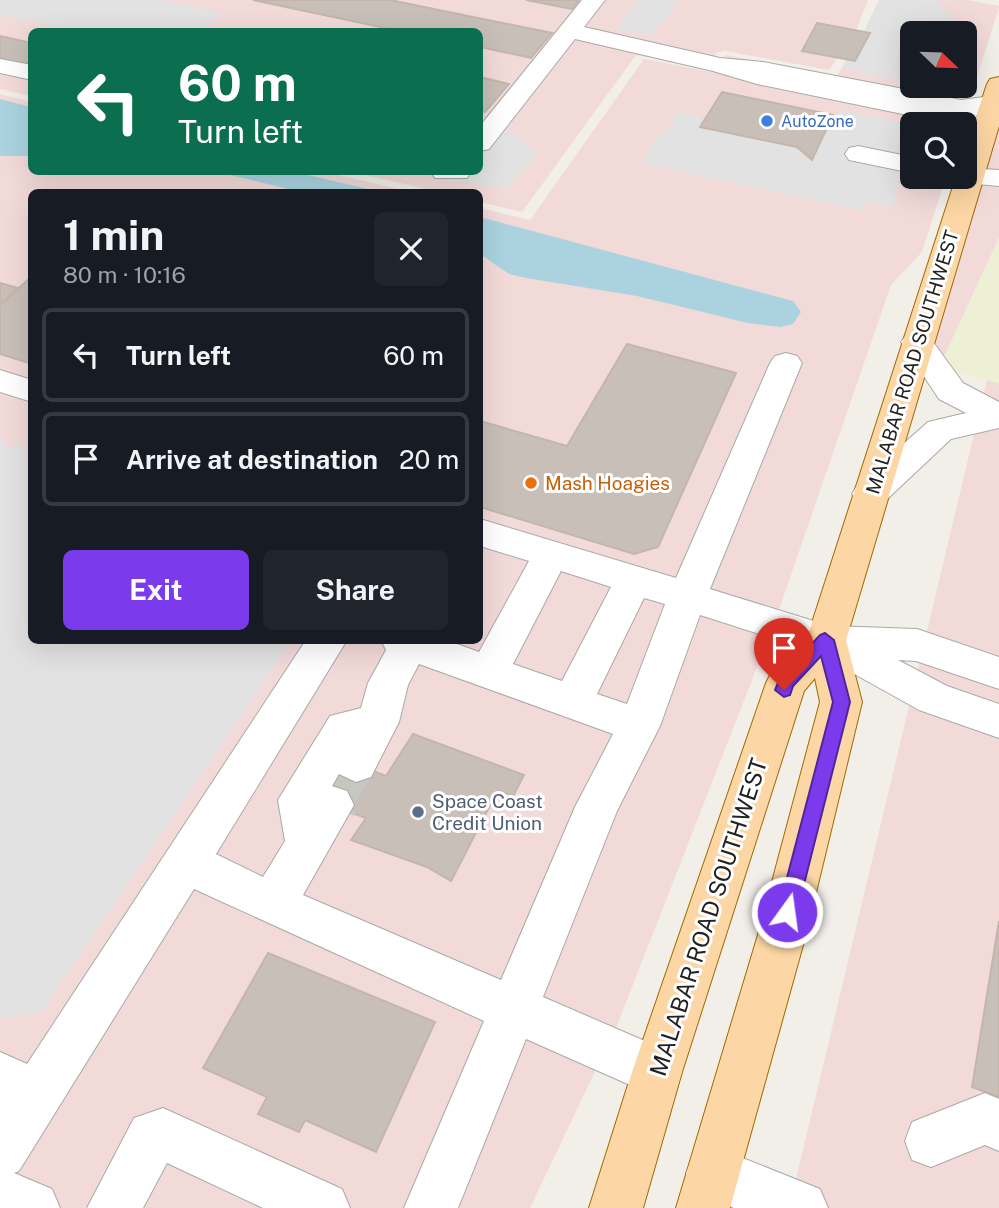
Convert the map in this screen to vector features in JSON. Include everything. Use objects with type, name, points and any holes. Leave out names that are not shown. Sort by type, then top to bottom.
[{"type":"main road","name":"MALABAR ROAD SOUTHWEST","points":[[616,1208],[657,1072],[786,683],[825,640],[917,342],[978,178],[982,140],[996,93]]},
{"type":"main road","points":[[708,1190],[780,938],[841,702],[825,640]]},
{"type":"lane","points":[[483,139],[594,0]]},
{"type":"lane","points":[[569,31],[589,38],[720,65],[757,77],[954,116],[972,124],[982,140]]},
{"type":"lane","points":[[0,65],[28,72]]},
{"type":"lane","points":[[720,65],[763,69],[961,108],[981,108],[996,93]]},
{"type":"lane","points":[[858,154],[900,163]]},
{"type":"lane","points":[[917,342],[951,391],[999,416]]},
{"type":"lane","points":[[431,1208],[597,807],[639,726],[687,597],[786,363]]},
{"type":"lane","points":[[0,381],[28,390]]},
{"type":"lane","points":[[870,494],[940,430],[999,416]]},
{"type":"lane","points":[[483,533],[825,640],[933,698],[999,721]]},
{"type":"lane","points":[[489,671],[551,555]]},
{"type":"lane","points":[[572,702],[634,580]]},
{"type":"lane","points":[[825,640],[916,645],[999,673]]},
{"type":"lane","points":[[0,1152],[19,1086],[186,862],[325,644]]},
{"type":"lane","points":[[356,764],[378,722],[388,683],[406,644]]},
{"type":"lane","points":[[413,644],[639,726]]},
{"type":"lane","points":[[308,844],[300,800],[345,728],[378,722]]},
{"type":"lane","points":[[272,904],[332,805]]},
{"type":"lane","points":[[186,862],[272,904],[657,1072]]},
{"type":"lane","points":[[932,1141],[985,1119],[999,1125]]},
{"type":"lane","points":[[114,1208],[153,1138],[163,1134],[323,1208]]},
{"type":"lane","points":[[708,1190],[801,1208]]},
{"type":"lane","points":[[0,1194],[33,1208]]},
{"type":"shaded area","points":[[0,0],[868,0],[855,33],[829,70],[725,51],[717,52],[708,66],[636,55],[522,212],[483,203],[483,189],[427,189],[364,175],[483,175],[483,28],[28,28],[28,95],[0,89]]},
{"type":"shaded area","points":[[0,0],[163,0],[223,13],[204,28],[61,28],[0,15]]},
{"type":"shaded area","points":[[638,0],[679,0],[652,36],[616,29]]},
{"type":"shaded area","points":[[879,0],[968,0],[999,6],[977,77],[977,21],[900,21],[900,98],[970,98],[966,112],[900,112],[900,189],[942,189],[922,252],[891,285],[774,624],[618,1023],[530,1208],[0,1208],[0,94],[28,101],[28,175],[337,175],[400,189],[28,189],[28,644],[483,644],[483,209],[530,220],[644,59],[716,73],[726,55],[837,76],[846,60],[856,61],[869,34],[864,32]]},
{"type":"shaded area","points":[[879,0],[935,0],[943,4],[940,11],[955,14],[952,21],[900,21],[900,81],[842,68],[846,60],[856,61],[869,34],[864,32]]},
{"type":"shaded area","points":[[841,110],[900,122],[900,185],[893,207],[869,202],[863,211],[641,163],[657,136],[665,134],[677,112],[704,117],[700,127],[797,147],[812,159],[833,115]]},
{"type":"shaded area","points":[[497,121],[538,154],[506,189],[450,181],[455,175],[483,175],[483,139]]},
{"type":"shaded area","points":[[999,129],[999,238],[939,368],[927,365]]},
{"type":"shaded area","points":[[987,380],[999,383],[999,1208],[789,1208]]},
{"type":"shaded area","points":[[0,436],[9,448],[20,443],[28,455],[28,644],[289,644],[42,1011],[0,1019]]},
{"type":"green space","points":[[999,238],[999,383],[939,368]]},
{"type":"water","points":[[0,99],[28,106],[28,156],[0,156]]},
{"type":"water","points":[[230,175],[308,175],[368,189],[289,189]]},
{"type":"water","points":[[483,218],[793,301],[801,312],[793,324],[780,327],[748,323],[637,296],[509,274],[483,256]]},
{"type":"building","points":[[253,0],[390,0],[552,33],[531,58],[483,48],[483,28],[385,28]]},
{"type":"building","points":[[526,0],[579,0],[572,9]]},
{"type":"building","points":[[817,23],[870,33],[855,61],[802,51]]},
{"type":"building","points":[[0,36],[28,42],[28,66],[0,59]]},
{"type":"building","points":[[483,78],[509,84],[485,112]]},
{"type":"building","name":"AutoZone","points":[[722,92],[833,115],[812,160],[797,147],[700,127]]},
{"type":"building","points":[[28,280],[28,363],[0,354],[0,305]]},
{"type":"building","points":[[0,283],[18,288],[0,305]]},
{"type":"building","points":[[627,344],[736,373],[658,547],[634,554],[483,508],[483,422],[567,446]]},
{"type":"building","name":"Space Coast Credit Union","points":[[413,734],[524,775],[513,796],[498,790],[451,881],[427,867],[351,840],[366,818],[309,797],[334,756],[386,776]]},
{"type":"building","points":[[999,921],[999,1097],[972,1087]]},
{"type":"building","points":[[268,953],[435,1022],[376,1152],[305,1120],[299,1132],[258,1114],[267,1097],[203,1068]]},
{"type":"tunnel","points":[[333,803],[356,764]]},
{"type":"place","name":"AutoZone","points":[[767,121]]},
{"type":"place","name":"Mash Hoagies","points":[[531,483]]},
{"type":"place","name":"Space Coast Credit Union","points":[[418,812]]},
{"type":"route","points":[[784,690],[786,683],[825,640],[841,702],[787,912]]}]
